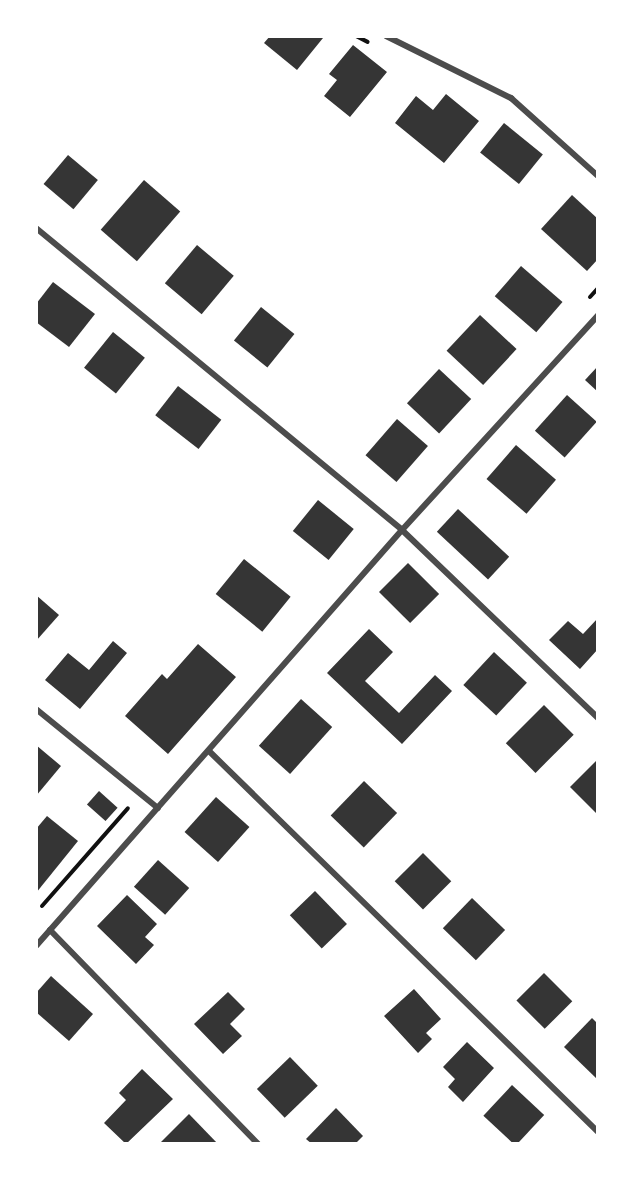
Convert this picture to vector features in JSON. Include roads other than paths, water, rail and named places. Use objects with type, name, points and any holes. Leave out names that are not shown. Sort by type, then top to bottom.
[{"type":"street","points":[[386,36],[511,98],[598,176]]},
{"type":"street","points":[[36,228],[402,530],[598,718]]},
{"type":"street","points":[[36,946],[210,752],[402,530],[598,315]]},
{"type":"street","points":[[36,709],[158,808]]},
{"type":"street","points":[[210,752],[598,1132]]},
{"type":"street","points":[[51,930],[258,1144]]}]
